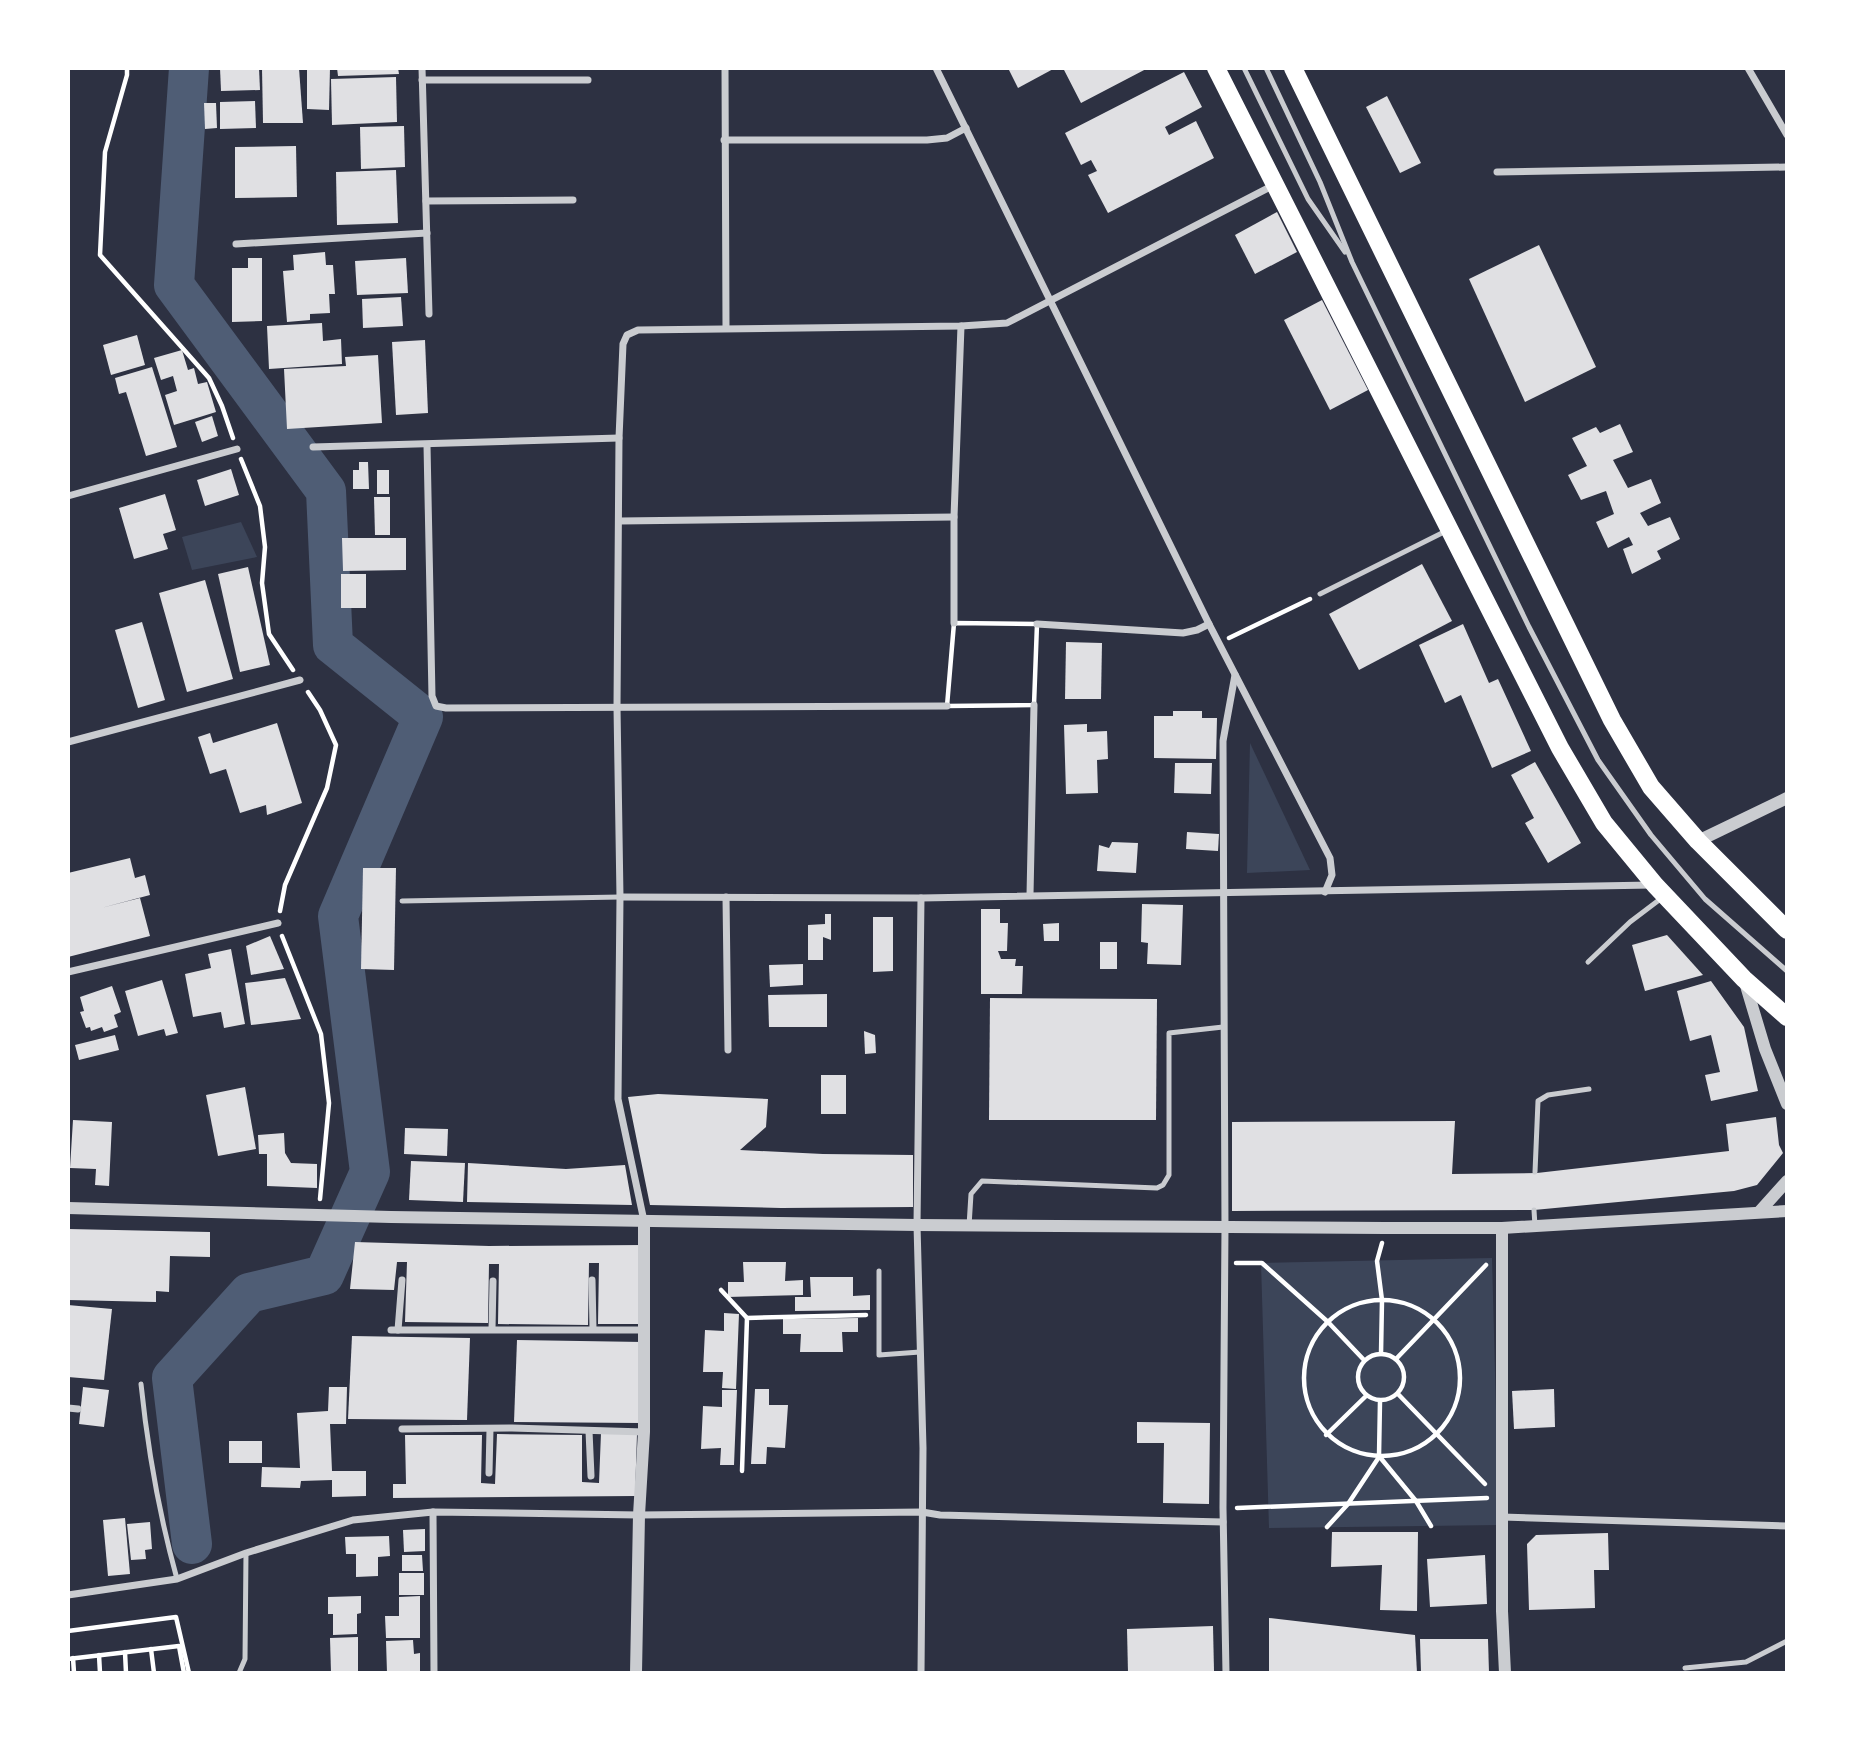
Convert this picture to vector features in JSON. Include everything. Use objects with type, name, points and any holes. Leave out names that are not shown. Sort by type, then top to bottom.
[{"type":"main road","points":[[1216,68],[1560,748],[1605,823],[1660,890],[1744,979],[1787,1017]]},
{"type":"main road","points":[[1293,68],[1612,720],[1651,787],[1698,841],[1787,930]]},
{"type":"street","points":[[422,68],[429,314]]},
{"type":"street","points":[[725,68],[726,328]]},
{"type":"street","points":[[936,68],[1209,624],[1330,858],[1332,875],[1325,892]]},
{"type":"street","points":[[1748,68],[1787,135]]},
{"type":"street","points":[[422,80],[587,80]]},
{"type":"street","points":[[724,140],[927,140],[947,138],[966,128]]},
{"type":"street","points":[[1497,172],[1787,167]]},
{"type":"street","points":[[636,1673],[639,1515],[644,1432],[644,1221],[618,1099],[620,897],[617,707],[619,438],[623,344],[627,335],[638,330],[961,326],[1007,323],[1274,185]]},
{"type":"street","points":[[426,201],[573,200]]},
{"type":"street","points":[[236,244],[427,233]]},
{"type":"street","points":[[954,624],[954,517],[961,326]]},
{"type":"street","points":[[313,447],[619,438]]},
{"type":"street","points":[[426,445],[432,696],[436,706],[947,706]]},
{"type":"street","points":[[68,496],[237,449]]},
{"type":"street","points":[[620,521],[954,517]]},
{"type":"street","points":[[1037,624],[1183,633],[1209,624]]},
{"type":"street","points":[[1226,1673],[1223,1522],[1223,741],[1235,675]]},
{"type":"street","points":[[68,742],[300,680]]},
{"type":"street","points":[[1030,895],[1034,705]]},
{"type":"street","points":[[1698,841],[1787,798]]},
{"type":"street","points":[[620,897],[921,898],[1660,890]]},
{"type":"street","points":[[726,897],[728,1051]]},
{"type":"street","points":[[921,898],[917,1225],[922,1512],[921,1673]]},
{"type":"street","points":[[68,972],[278,923]]},
{"type":"street","points":[[1744,979],[1765,1049],[1787,1104]]},
{"type":"street","points":[[1760,1211],[1787,1181]]},
{"type":"street","points":[[68,1208],[391,1217],[969,1226],[1385,1228],[1502,1228],[1787,1211]]},
{"type":"street","points":[[1502,1228],[1500,1491],[1505,1673]]},
{"type":"street","points":[[402,1280],[395,1330],[645,1330]]},
{"type":"street","points":[[592,1280],[593,1329]]},
{"type":"street","points":[[492,1329],[493,1281]]},
{"type":"street","points":[[68,1408],[78,1409]]},
{"type":"street","points":[[402,1429],[644,1432]]},
{"type":"street","points":[[489,1473],[490,1429]]},
{"type":"street","points":[[589,1431],[591,1476]]},
{"type":"street","points":[[68,1595],[177,1579],[246,1553],[353,1520],[433,1512],[639,1515],[922,1512],[940,1515],[1223,1522]]},
{"type":"street","points":[[433,1512],[434,1673]]},
{"type":"street","points":[[1502,1517],[1787,1526]]},
{"type":"lane","points":[[1244,68],[1308,198],[1352,262]]},
{"type":"lane","points":[[1266,68],[1320,182],[1352,262],[1529,627],[1598,760],[1651,835],[1705,899],[1787,971]]},
{"type":"lane","points":[[1320,594],[1449,530]]},
{"type":"lane","points":[[1588,962],[1660,890]]},
{"type":"lane","points":[[402,901],[620,897]]},
{"type":"lane","points":[[969,1226],[971,1194],[982,1181],[1157,1188],[1163,1185],[1169,1175],[1169,1033],[1223,1027]]},
{"type":"lane","points":[[1535,1172],[1538,1101],[1548,1096],[1589,1089]]},
{"type":"lane","points":[[1534,1210],[1535,1226]]},
{"type":"lane","points":[[879,1270],[879,1355],[920,1352]]},
{"type":"lane","points":[[141,1384],[149,1457],[162,1525],[177,1579]]},
{"type":"lane","points":[[239,1673],[245,1660],[246,1553]]},
{"type":"lane","points":[[1685,1668],[1746,1662],[1787,1641]]},
{"type":"path","points":[[127,68],[105,152],[100,255],[209,378],[260,506],[265,547],[262,583],[269,634],[320,709],[335,745],[327,788],[285,885],[278,923],[288,956],[321,1034],[329,1103],[324,1215]]},
{"type":"path","points":[[1219,643],[1320,594]]},
{"type":"path","points":[[954,624],[1037,624],[1034,705],[947,706],[954,624]]},
{"type":"path","points":[[1381,1354],[1382,1300],[1377,1261],[1385,1228]]},
{"type":"path","points":[[1396,1359],[1492,1258],[1502,1257]]},
{"type":"path","points":[[1224,1264],[1262,1263],[1328,1322],[1364,1360]]},
{"type":"path","points":[[721,1290],[747,1318],[742,1471]]},
{"type":"path","points":[[1382,1300],[1415,1306],[1435,1320],[1444,1330],[1457,1354],[1460,1386],[1457,1402],[1438,1433],[1420,1446],[1389,1456],[1355,1452],[1326,1435],[1314,1419],[1306,1399],[1303,1372],[1307,1354],[1319,1330],[1350,1307],[1363,1302],[1382,1300]]},
{"type":"path","points":[[747,1318],[879,1314]]},
{"type":"path","points":[[1376,1354],[1391,1355],[1396,1359],[1400,1362],[1405,1382],[1398,1394],[1389,1400],[1380,1401],[1366,1396],[1357,1380],[1364,1360],[1376,1354]]},
{"type":"path","points":[[1398,1394],[1500,1491]]},
{"type":"path","points":[[1326,1435],[1366,1396]]},
{"type":"path","points":[[1328,1527],[1348,1504],[1379,1456],[1380,1401]]},
{"type":"path","points":[[1379,1456],[1416,1501],[1431,1526]]},
{"type":"path","points":[[1223,1508],[1416,1501],[1500,1491]]},
{"type":"path","points":[[68,1631],[176,1617],[186,1673]]},
{"type":"path","points":[[74,1673],[71,1659],[179,1646],[186,1673]]},
{"type":"path","points":[[151,1649],[154,1673]]},
{"type":"path","points":[[125,1652],[126,1673]]},
{"type":"path","points":[[99,1655],[100,1673]]},
{"type":"shaded area","points":[[241,522],[257,557],[192,570],[182,537]]},
{"type":"shaded area","points":[[1250,743],[1310,870],[1247,873]]},
{"type":"shaded area","points":[[1492,1258],[1499,1525],[1269,1528],[1261,1263]]},
{"type":"building","points":[[220,68],[259,68],[260,90],[221,91]]},
{"type":"building","points":[[262,68],[299,68],[303,123],[263,123]]},
{"type":"building","points":[[307,68],[330,68],[329,110],[307,109]]},
{"type":"building","points":[[337,68],[398,68],[399,74],[338,76]]},
{"type":"building","points":[[1008,68],[1055,68],[1018,88]]},
{"type":"building","points":[[1063,68],[1105,69],[1148,68],[1081,103]]},
{"type":"building","points":[[1184,72],[1202,107],[1165,127],[1169,135],[1196,121],[1214,158],[1108,213],[1088,175],[1097,171],[1091,160],[1081,165],[1065,133]]},
{"type":"building","points":[[396,77],[397,122],[332,125],[331,79]]},
{"type":"building","points":[[1387,96],[1421,163],[1400,173],[1366,107]]},
{"type":"building","points":[[255,101],[256,128],[220,129],[220,102]]},
{"type":"building","points":[[204,103],[216,103],[217,128],[205,129]]},
{"type":"building","points":[[404,126],[405,167],[361,169],[360,127]]},
{"type":"building","points":[[296,146],[297,197],[235,198],[235,147]]},
{"type":"building","points":[[396,170],[398,223],[337,225],[336,172]]},
{"type":"building","points":[[1277,212],[1297,252],[1255,274],[1235,235]]},
{"type":"building","points":[[1539,245],[1596,367],[1525,402],[1469,279]]},
{"type":"building","points":[[325,252],[326,265],[333,265],[335,294],[329,294],[330,313],[310,314],[310,320],[287,322],[283,271],[294,270],[293,255]]},
{"type":"building","points":[[248,258],[262,258],[262,321],[232,322],[232,268],[248,268]]},
{"type":"building","points":[[406,258],[408,293],[357,295],[355,261]]},
{"type":"building","points":[[401,297],[403,326],[363,328],[362,299]]},
{"type":"building","points":[[1322,300],[1368,390],[1330,410],[1284,320]]},
{"type":"building","points":[[322,323],[323,341],[341,339],[342,364],[269,369],[267,326]]},
{"type":"building","points":[[137,335],[145,365],[111,375],[103,345]]},
{"type":"building","points":[[425,340],[428,413],[396,415],[392,342]]},
{"type":"building","points":[[182,350],[188,370],[194,368],[198,384],[207,382],[216,412],[174,425],[165,395],[177,391],[173,376],[161,380],[154,358]]},
{"type":"building","points":[[378,355],[382,423],[287,429],[284,369],[346,366],[345,357]]},
{"type":"building","points":[[152,367],[177,447],[146,456],[126,392],[119,394],[115,378]]},
{"type":"building","points":[[212,416],[218,436],[202,442],[195,422]]},
{"type":"building","points":[[1620,424],[1633,452],[1613,460],[1628,488],[1651,479],[1661,503],[1640,513],[1648,526],[1670,517],[1680,539],[1657,551],[1661,559],[1632,574],[1623,549],[1633,545],[1629,537],[1608,548],[1596,522],[1614,514],[1606,491],[1581,500],[1568,475],[1587,466],[1572,438],[1596,427],[1600,433]]},
{"type":"building","points":[[359,462],[368,462],[369,489],[353,489],[353,470],[359,470]]},
{"type":"building","points":[[231,469],[239,495],[205,506],[197,480]]},
{"type":"building","points":[[377,470],[389,470],[389,494],[377,494]]},
{"type":"building","points":[[165,494],[176,530],[163,534],[168,549],[134,559],[119,508]]},
{"type":"building","points":[[374,497],[390,497],[390,535],[375,535]]},
{"type":"building","points":[[342,538],[406,538],[406,570],[343,571]]},
{"type":"building","points":[[1422,564],[1452,621],[1359,670],[1329,614]]},
{"type":"building","points":[[248,567],[270,665],[240,672],[218,574]]},
{"type":"building","points":[[341,574],[366,574],[366,608],[341,608]]},
{"type":"building","points":[[205,580],[233,679],[187,692],[159,593]]},
{"type":"building","points":[[142,622],[165,700],[138,708],[115,630]]},
{"type":"building","points":[[1463,624],[1489,683],[1498,679],[1531,751],[1492,768],[1461,695],[1445,703],[1419,645]]},
{"type":"building","points":[[1066,642],[1102,643],[1101,699],[1065,699]]},
{"type":"building","points":[[1173,711],[1202,711],[1202,718],[1217,718],[1216,759],[1154,758],[1154,716],[1173,716]]},
{"type":"building","points":[[277,723],[302,803],[267,815],[266,805],[240,813],[226,769],[210,774],[198,737],[210,733],[213,743]]},
{"type":"building","points":[[1087,724],[1087,732],[1107,731],[1108,759],[1097,760],[1098,793],[1066,794],[1064,725]]},
{"type":"building","points":[[1535,762],[1581,843],[1548,863],[1525,823],[1534,818],[1511,775]]},
{"type":"building","points":[[1175,763],[1212,763],[1211,794],[1174,793]]},
{"type":"building","points":[[1187,832],[1219,834],[1218,851],[1186,849]]},
{"type":"building","points":[[1112,842],[1138,843],[1136,873],[1097,871],[1099,845],[1109,848]]},
{"type":"building","points":[[130,858],[135,878],[145,875],[150,895],[101,908],[140,898],[150,936],[68,957],[68,873]]},
{"type":"building","points":[[363,868],[396,868],[394,970],[361,969]]},
{"type":"building","points":[[1142,904],[1183,905],[1181,965],[1147,964],[1148,943],[1141,942]]},
{"type":"building","points":[[981,909],[1000,909],[1000,923],[1008,923],[1007,951],[998,951],[1001,959],[1016,959],[1015,966],[1023,966],[1022,994],[981,994]]},
{"type":"building","points":[[825,914],[831,914],[831,940],[823,937],[823,960],[808,960],[808,925],[825,924]]},
{"type":"building","points":[[873,917],[893,917],[893,971],[873,972]]},
{"type":"building","points":[[1059,923],[1059,941],[1044,941],[1043,924]]},
{"type":"building","points":[[1667,935],[1703,975],[1645,991],[1632,945]]},
{"type":"building","points":[[270,936],[284,969],[251,975],[246,946]]},
{"type":"building","points":[[1100,942],[1117,942],[1117,969],[1100,969]]},
{"type":"building","points":[[231,949],[245,1024],[224,1028],[221,1012],[193,1017],[185,974],[211,968],[208,954]]},
{"type":"building","points":[[803,964],[803,985],[770,987],[769,965]]},
{"type":"building","points":[[285,978],[301,1019],[251,1025],[245,983]]},
{"type":"building","points":[[162,980],[178,1033],[166,1036],[164,1029],[138,1036],[125,991]]},
{"type":"building","points":[[1711,981],[1744,1027],[1758,1091],[1711,1101],[1705,1075],[1720,1072],[1711,1035],[1690,1041],[1677,991]]},
{"type":"building","points":[[112,986],[121,1012],[114,1015],[118,1027],[104,1032],[102,1027],[91,1031],[90,1027],[86,1028],[80,1012],[84,1011],[80,997]]},
{"type":"building","points":[[827,994],[827,1027],[769,1027],[768,995]]},
{"type":"building","points":[[990,998],[1157,999],[1156,1120],[989,1120]]},
{"type":"building","points":[[864,1031],[875,1035],[876,1053],[865,1054]]},
{"type":"building","points":[[115,1035],[119,1050],[79,1060],[75,1045]]},
{"type":"building","points":[[821,1075],[846,1075],[846,1114],[821,1114]]},
{"type":"building","points":[[245,1087],[256,1149],[218,1156],[206,1095]]},
{"type":"building","points":[[658,1094],[768,1099],[766,1127],[740,1150],[913,1155],[913,1207],[650,1205],[628,1097]]},
{"type":"building","points":[[1776,1117],[1779,1145],[1783,1153],[1757,1185],[1734,1191],[1534,1210],[1232,1211],[1232,1122],[1455,1121],[1452,1174],[1537,1173],[1729,1151],[1726,1124]]},
{"type":"building","points":[[73,1120],[112,1122],[109,1186],[95,1185],[96,1169],[70,1168]]},
{"type":"building","points":[[405,1128],[448,1129],[447,1156],[404,1154]]},
{"type":"building","points":[[284,1133],[285,1153],[291,1163],[317,1164],[317,1188],[267,1186],[267,1154],[259,1154],[258,1135]]},
{"type":"building","points":[[411,1161],[465,1163],[463,1202],[409,1200]]},
{"type":"building","points":[[468,1163],[566,1169],[625,1165],[632,1205],[467,1202]]},
{"type":"building","points":[[68,1229],[210,1232],[210,1257],[170,1256],[169,1292],[156,1291],[156,1302],[68,1300]]},
{"type":"building","points":[[355,1242],[489,1246],[643,1245],[643,1324],[598,1324],[599,1263],[589,1263],[588,1325],[498,1324],[499,1264],[489,1264],[488,1323],[405,1322],[407,1262],[397,1262],[394,1290],[350,1289]]},
{"type":"building","points":[[743,1262],[786,1262],[785,1281],[803,1280],[803,1295],[728,1297],[728,1282],[744,1282]]},
{"type":"building","points":[[810,1277],[853,1277],[853,1296],[870,1295],[870,1310],[795,1311],[795,1297],[811,1297]]},
{"type":"building","points":[[68,1305],[112,1309],[104,1380],[68,1377]]},
{"type":"building","points":[[724,1313],[739,1314],[736,1389],[722,1388],[723,1372],[703,1372],[705,1330],[724,1331]]},
{"type":"building","points":[[858,1318],[858,1332],[842,1332],[843,1352],[800,1352],[801,1334],[783,1334],[783,1319]]},
{"type":"building","points":[[352,1336],[470,1338],[467,1420],[348,1419]]},
{"type":"building","points":[[517,1340],[643,1342],[640,1423],[514,1422]]},
{"type":"building","points":[[83,1387],[109,1390],[104,1427],[79,1424]]},
{"type":"building","points":[[329,1387],[347,1387],[346,1424],[330,1424],[332,1471],[366,1471],[366,1496],[332,1497],[332,1480],[301,1481],[300,1488],[261,1487],[262,1467],[300,1468],[297,1413],[328,1411]]},
{"type":"building","points":[[755,1389],[769,1389],[769,1405],[788,1405],[785,1448],[767,1447],[766,1464],[751,1464]]},
{"type":"building","points":[[1554,1389],[1555,1427],[1514,1429],[1512,1391]]},
{"type":"building","points":[[722,1390],[737,1390],[734,1465],[720,1465],[721,1448],[701,1449],[703,1406],[722,1407]]},
{"type":"building","points":[[1137,1422],[1210,1423],[1209,1504],[1163,1503],[1164,1443],[1137,1443]]},
{"type":"building","points":[[601,1433],[637,1434],[635,1496],[393,1498],[393,1484],[406,1484],[405,1435],[482,1435],[481,1483],[495,1484],[497,1434],[582,1435],[582,1482],[599,1483]]},
{"type":"building","points":[[229,1441],[262,1441],[262,1463],[229,1463]]},
{"type":"building","points":[[125,1518],[130,1574],[108,1576],[103,1520]]},
{"type":"building","points":[[150,1522],[152,1549],[145,1550],[146,1559],[131,1560],[127,1524]]},
{"type":"building","points":[[425,1529],[425,1551],[404,1552],[403,1530]]},
{"type":"building","points":[[1332,1532],[1418,1532],[1417,1611],[1380,1610],[1382,1565],[1331,1567]]},
{"type":"building","points":[[1608,1533],[1609,1570],[1594,1570],[1595,1608],[1529,1610],[1527,1544],[1536,1535]]},
{"type":"building","points":[[389,1536],[390,1556],[378,1557],[378,1576],[356,1577],[356,1554],[346,1554],[345,1537]]},
{"type":"building","points":[[402,1555],[422,1555],[423,1571],[402,1571]]},
{"type":"building","points":[[1485,1555],[1487,1604],[1430,1607],[1427,1559]]},
{"type":"building","points":[[399,1573],[424,1573],[424,1595],[399,1595]]},
{"type":"building","points":[[361,1596],[357,1634],[333,1635],[333,1614],[328,1614],[328,1597]]},
{"type":"building","points":[[420,1596],[420,1638],[386,1638],[385,1616],[399,1616],[399,1597]]},
{"type":"building","points":[[1269,1618],[1415,1635],[1417,1673],[1269,1673]]},
{"type":"building","points":[[1213,1626],[1214,1671],[1128,1673],[1127,1629]]},
{"type":"building","points":[[358,1637],[358,1673],[331,1673],[330,1638]]},
{"type":"building","points":[[1420,1639],[1488,1639],[1489,1673],[1421,1673]]},
{"type":"building","points":[[413,1640],[414,1654],[420,1653],[420,1673],[387,1673],[386,1641]]},
{"type":"waterway","points":[[189,68],[174,285],[326,491],[333,645],[423,717],[338,916],[370,1172],[324,1275],[249,1293],[172,1378],[192,1544]]}]
